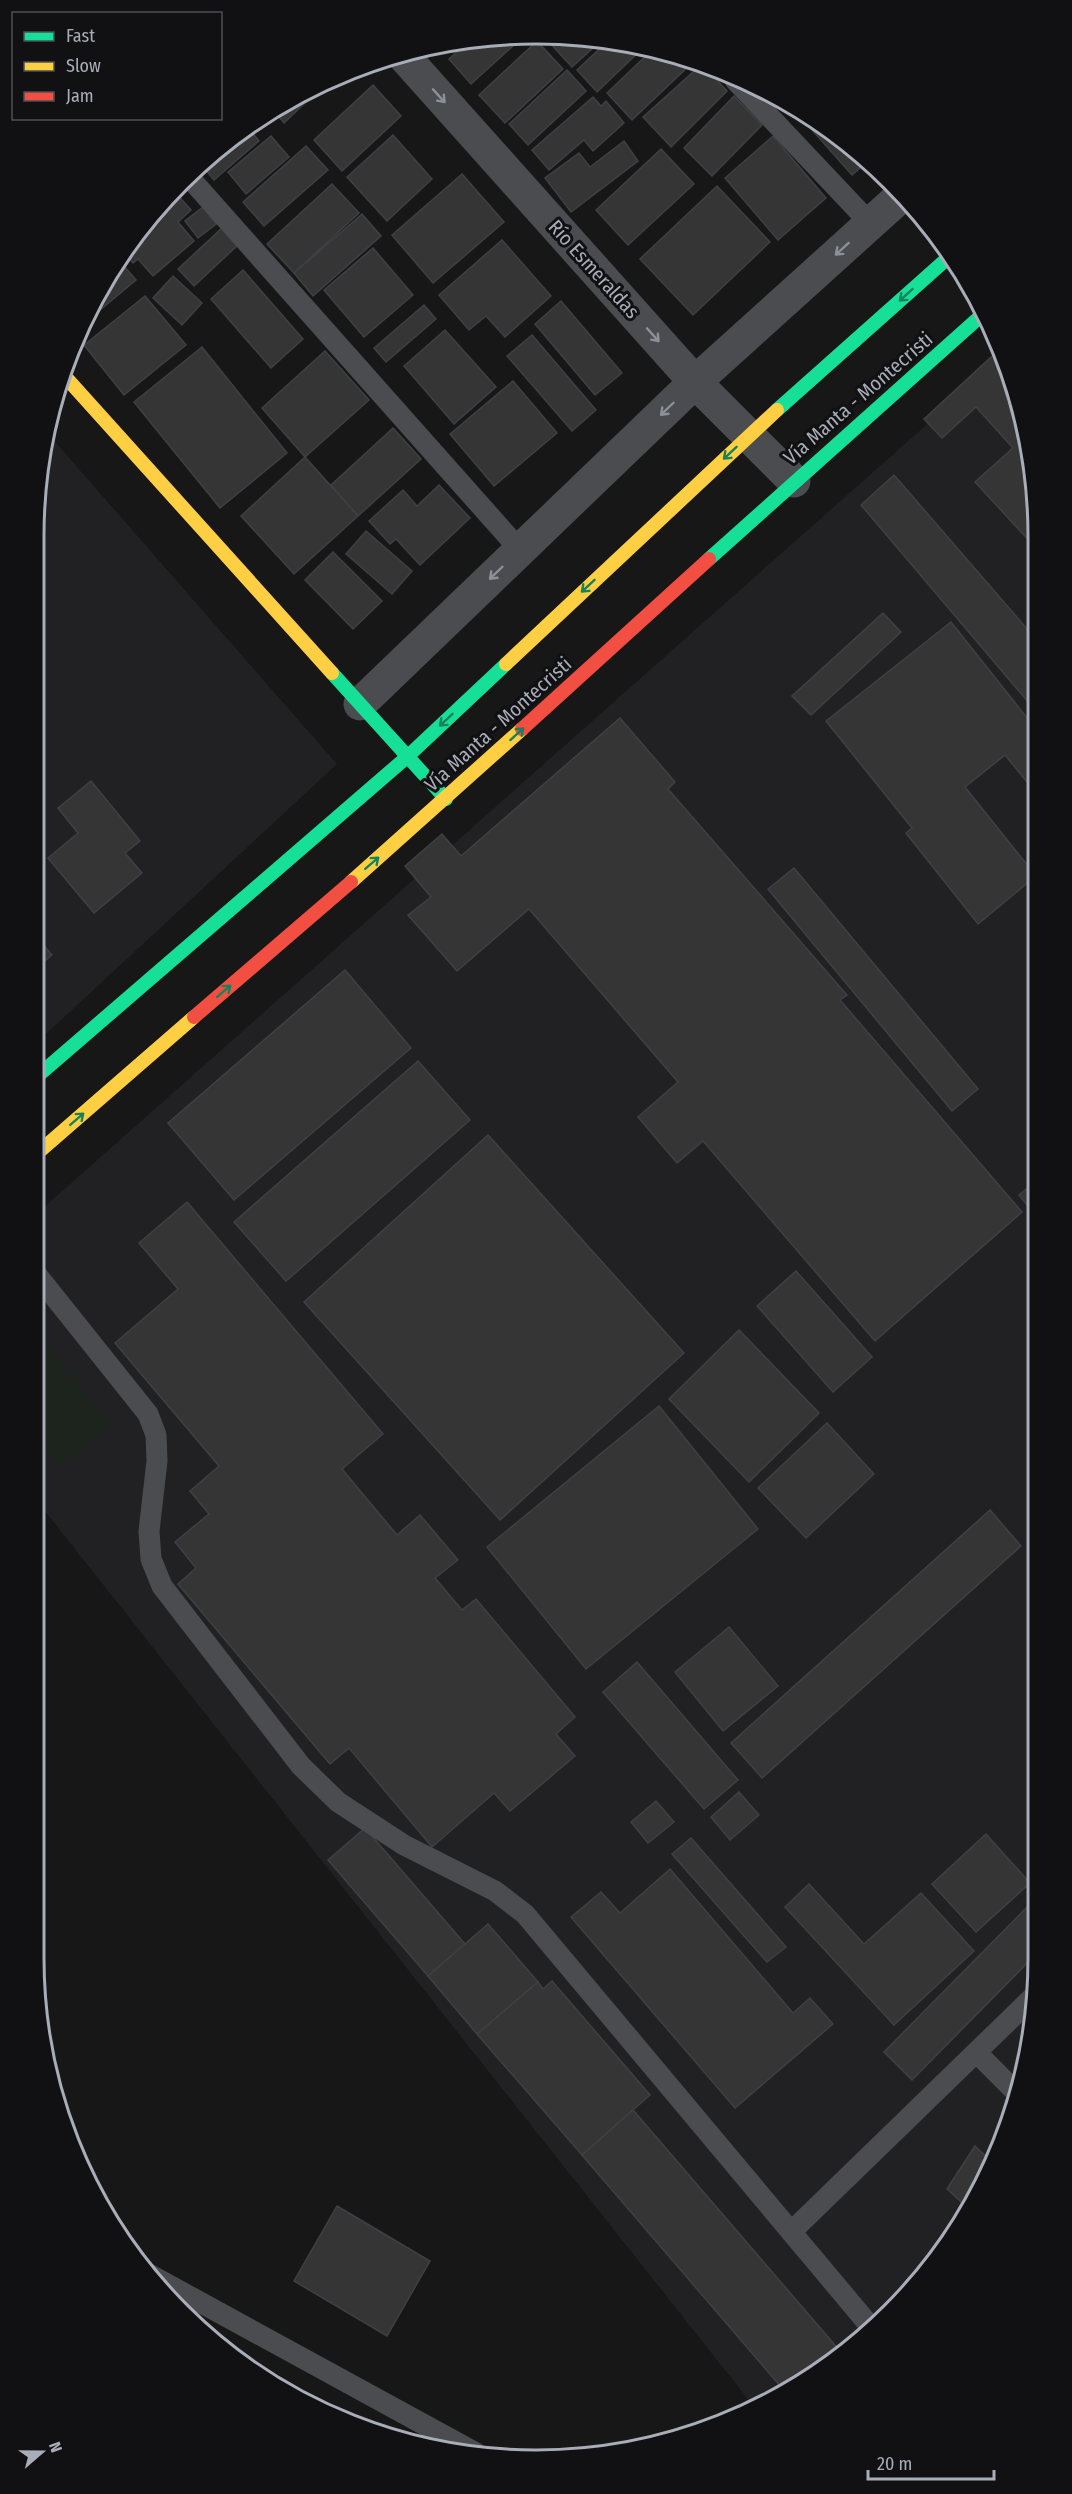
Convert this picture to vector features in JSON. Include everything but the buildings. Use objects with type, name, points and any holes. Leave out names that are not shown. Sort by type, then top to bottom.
[{"type":"main road","name":"Vía Manta - Montecristi","points":[[44,1070],[407,757],[748,435],[944,261]]},
{"type":"main road","name":"Vía Manta - Montecristi","points":[[44,1147],[446,798],[794,481],[978,318]]},
{"type":"main road","points":[[69,381],[446,798]]},
{"type":"street","name":"Río Esmeraldas","points":[[408,60],[695,382],[794,481]]},
{"type":"street","points":[[360,704],[695,382],[896,200]]},
{"type":"lane","points":[[744,90],[870,223]]},
{"type":"lane","points":[[193,183],[520,550]]},
{"type":"lane","points":[[44,1284],[148,1414],[156,1435],[149,1531],[152,1559],[162,1586],[301,1766],[338,1802],[404,1845],[495,1891],[525,1914],[867,2322]]},
{"type":"lane","points":[[791,2232],[1026,2004]]},
{"type":"lane","points":[[977,2053],[1011,2087]]},
{"type":"lane","points":[[167,2284],[460,2444]]},
{"type":"shaded area","points":[[996,363],[1012,409],[1019,440],[1027,504],[1028,536],[1027,1990],[1019,2054],[1012,2085],[991,2146],[963,2204],[927,2258],[906,2283],[861,2328],[810,2367],[750,2402],[44,1510],[44,1207]]},
{"type":"shaded area","points":[[53,440],[337,764],[44,1036],[44,536],[48,472]]},
{"type":"shaded area","points":[[44,1342],[111,1425],[59,1467],[44,1448]]},
{"type":"traffic: fast","points":[[777,410],[944,261]]},
{"type":"traffic: fast","points":[[709,559],[978,318]]},
{"type":"traffic: fast","points":[[44,1070],[407,757],[506,664]]},
{"type":"traffic: fast","points":[[332,673],[446,799]]},
{"type":"traffic: slow","points":[[69,381],[332,673]]},
{"type":"traffic: slow","points":[[506,664],[777,410]]},
{"type":"traffic: slow","points":[[351,882],[522,729]]},
{"type":"traffic: slow","points":[[44,1147],[194,1017]]},
{"type":"traffic: jam","points":[[522,729],[709,559]]},
{"type":"traffic: jam","points":[[194,1017],[351,882]]}]
